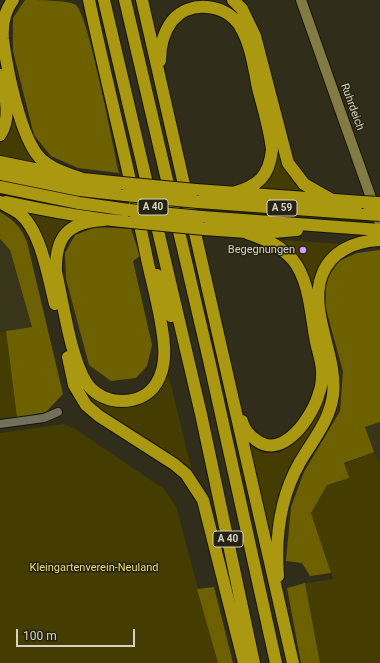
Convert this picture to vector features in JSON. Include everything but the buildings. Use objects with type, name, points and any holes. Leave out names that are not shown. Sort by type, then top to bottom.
[{"type":"highway","points":[[13,0],[6,13],[2,26],[3,40],[23,130],[31,147],[41,159],[55,168],[84,179]]},
{"type":"highway","points":[[81,0],[95,30]]},
{"type":"highway","points":[[88,0],[142,235],[164,346],[163,368],[156,385],[143,396],[130,401],[114,401],[100,396],[89,386],[80,371],[56,272],[55,255],[60,241],[67,231],[78,224],[104,220]]},
{"type":"highway","name":"A 40","points":[[104,0],[201,414],[254,663]]},
{"type":"highway","name":"A 40","points":[[125,0],[209,360],[276,663]]},
{"type":"highway","points":[[142,0],[272,577],[280,599]]},
{"type":"highway","points":[[233,0],[242,9],[255,36],[288,164],[304,184],[332,200]]},
{"type":"highway","points":[[160,77],[160,51],[163,36],[173,20],[184,11],[198,6],[216,8],[233,19],[240,26],[249,48],[272,150],[269,167],[260,180],[247,189],[233,193]]},
{"type":"highway","points":[[0,75],[6,104],[6,119],[0,135]]},
{"type":"highway","points":[[0,162],[84,179],[196,190],[380,203]]},
{"type":"highway","name":"A 59","points":[[0,174],[28,181],[80,190],[125,195],[198,202],[380,215]]},
{"type":"highway","name":"A 59","points":[[0,187],[79,203],[129,210],[377,232]]},
{"type":"highway","points":[[0,201],[52,212],[104,220],[247,233],[332,227]]},
{"type":"highway","points":[[0,201],[19,214],[28,223],[36,238],[48,275],[74,385],[86,405],[99,416],[182,471],[203,500],[244,663]]},
{"type":"highway","points":[[293,663],[280,599],[277,549],[279,521],[284,502],[300,463],[329,413],[334,395],[332,368],[318,294],[321,276],[326,267],[338,253],[377,232]]},
{"type":"highway","points":[[228,377],[244,429],[260,443],[270,446],[282,444],[293,436],[302,424],[316,402],[322,374],[307,295],[299,271],[294,262],[278,245],[247,233]]},
{"type":"highway","points":[[142,235],[178,334],[201,414]]},
{"type":"main road","name":"Ruhrdeich","points":[[301,0],[377,232]]},
{"type":"street","points":[[0,424],[44,418],[58,412]]},
{"type":"shaded area","points":[[25,0],[66,2],[76,5],[81,15],[94,57],[119,173],[78,168],[51,156],[34,135],[13,51],[13,18]]},
{"type":"shaded area","points":[[0,212],[16,224],[27,242],[63,394],[46,412],[17,418],[6,331],[32,327],[10,250],[0,239]]},
{"type":"shaded area","points":[[96,227],[131,229],[140,256],[133,261],[152,345],[147,366],[136,378],[111,381],[89,365],[66,279],[65,253],[75,235]]},
{"type":"shaded area","points":[[0,239],[10,250],[32,327],[0,332]]},
{"type":"shaded area","points":[[380,250],[380,422],[365,427],[374,452],[344,463],[349,478],[327,485],[311,513],[331,573],[310,576],[302,563],[286,561],[291,507],[304,472],[340,411],[343,371],[325,306],[326,280],[339,261],[357,253]]},
{"type":"shaded area","points":[[380,422],[380,465],[379,465],[365,427]]},
{"type":"shaded area","points":[[305,583],[320,663],[301,663],[287,588]]},
{"type":"shaded area","points":[[214,587],[233,663],[218,663],[197,589]]},
{"type":"green space","points":[[13,108],[23,138],[30,151],[40,164],[0,155],[0,144],[11,128]]},
{"type":"green space","points":[[275,142],[307,192],[256,189]]},
{"type":"green space","points":[[23,210],[76,220],[52,260],[48,259]]},
{"type":"green space","points":[[279,241],[344,244],[314,294]]},
{"type":"green space","points":[[6,331],[17,418],[0,420],[0,332]]},
{"type":"green space","points":[[326,370],[330,385],[328,403],[272,544],[250,446],[263,453],[280,453],[298,438]]},
{"type":"green space","points":[[167,372],[192,471],[103,412],[86,394],[106,403],[121,407],[135,406],[144,401]]},
{"type":"green space","name":"Kleingartenverein-Neuland","points":[[63,424],[74,428],[164,489],[176,506],[218,663],[0,663],[0,433]]},
{"type":"green space","points":[[374,452],[380,465],[380,663],[320,663],[305,583],[333,579],[311,513],[327,485],[348,478],[344,464]]},
{"type":"place","name":"Begegnungen","points":[[303,250]]}]
